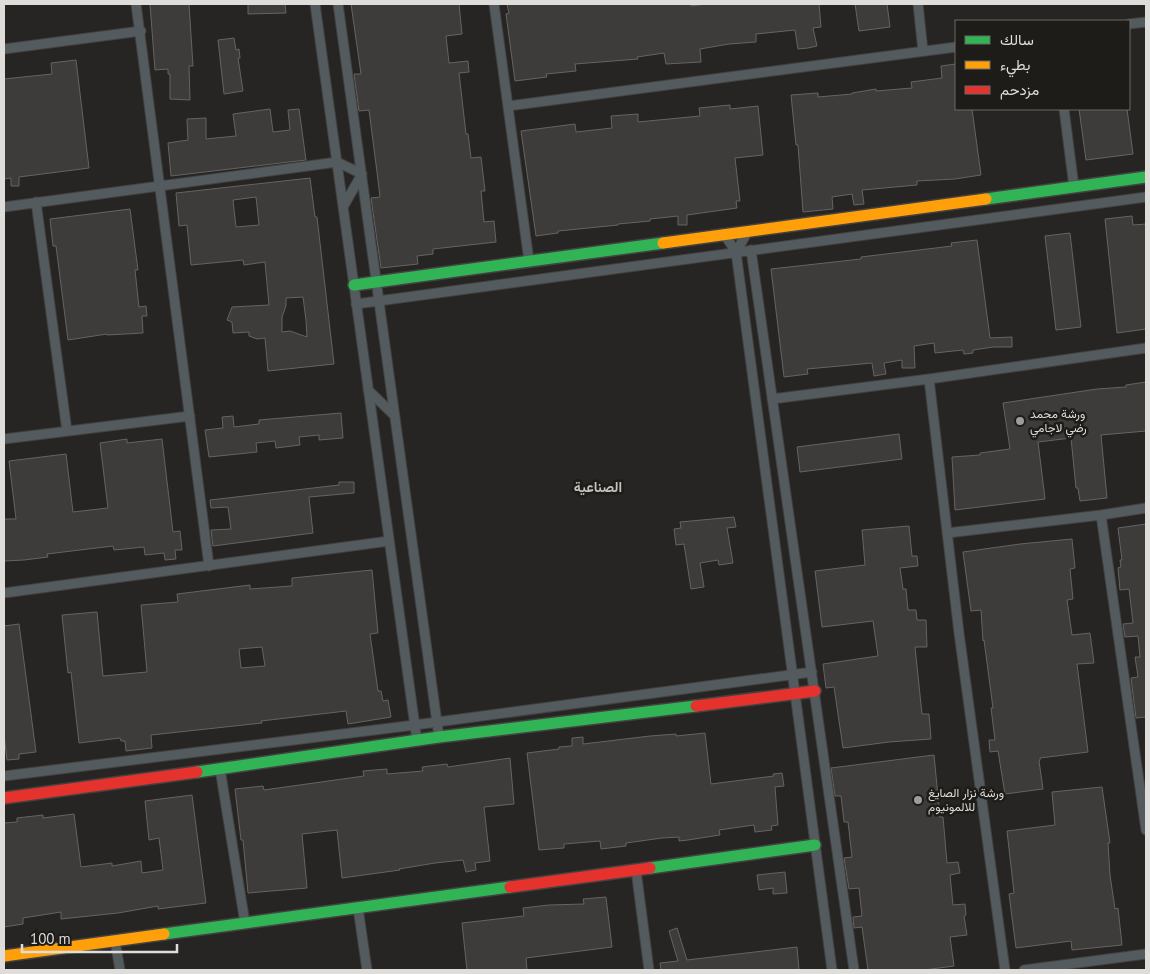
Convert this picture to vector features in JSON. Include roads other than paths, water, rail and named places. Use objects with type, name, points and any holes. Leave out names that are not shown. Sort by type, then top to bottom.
[{"type":"street","points":[[136,4],[209,566]]},
{"type":"street","points":[[315,4],[417,741]]},
{"type":"street","points":[[338,4],[439,737]]},
{"type":"street","points":[[494,4],[529,261]]},
{"type":"street","points":[[918,4],[923,51]]},
{"type":"street","points":[[1130,24],[1146,22]]},
{"type":"street","points":[[4,49],[141,31]]},
{"type":"street","points":[[508,106],[955,47]]},
{"type":"street","points":[[1064,110],[1074,187]]},
{"type":"street","points":[[4,207],[337,162],[362,174]]},
{"type":"street","points":[[343,207],[362,174]]},
{"type":"street","points":[[354,285],[1146,177]]},
{"type":"street","points":[[356,304],[1146,197]]},
{"type":"street","points":[[36,202],[67,431]]},
{"type":"street","points":[[736,252],[748,231]]},
{"type":"street","points":[[724,234],[736,252],[832,970]]},
{"type":"street","points":[[751,250],[854,970]]},
{"type":"street","points":[[772,399],[928,380],[1146,348]]},
{"type":"street","points":[[928,380],[958,633],[1005,970]]},
{"type":"street","points":[[368,390],[395,416]]},
{"type":"street","points":[[4,438],[190,416]]},
{"type":"street","points":[[947,533],[1101,516],[1146,508]]},
{"type":"street","points":[[1101,516],[1144,801],[1146,830]]},
{"type":"street","points":[[4,593],[389,541]]},
{"type":"street","points":[[4,776],[812,672]]},
{"type":"street","points":[[4,798],[439,737],[815,691]]},
{"type":"street","points":[[220,769],[245,923]]},
{"type":"street","points":[[4,956],[815,845]]},
{"type":"street","points":[[636,870],[649,970]]},
{"type":"street","points":[[358,908],[367,970]]},
{"type":"street","points":[[116,941],[120,970]]},
{"type":"street","points":[[1024,970],[1146,954]]},
{"type":"place","name":"ورشة محمد رضي لاجامي","points":[[1020,421]]},
{"type":"place","name":"ورشة نزار الصايغ للالمونيوم","points":[[918,800]]},
{"type":"district","name":"الصناعية","points":[[598,487]]}]
